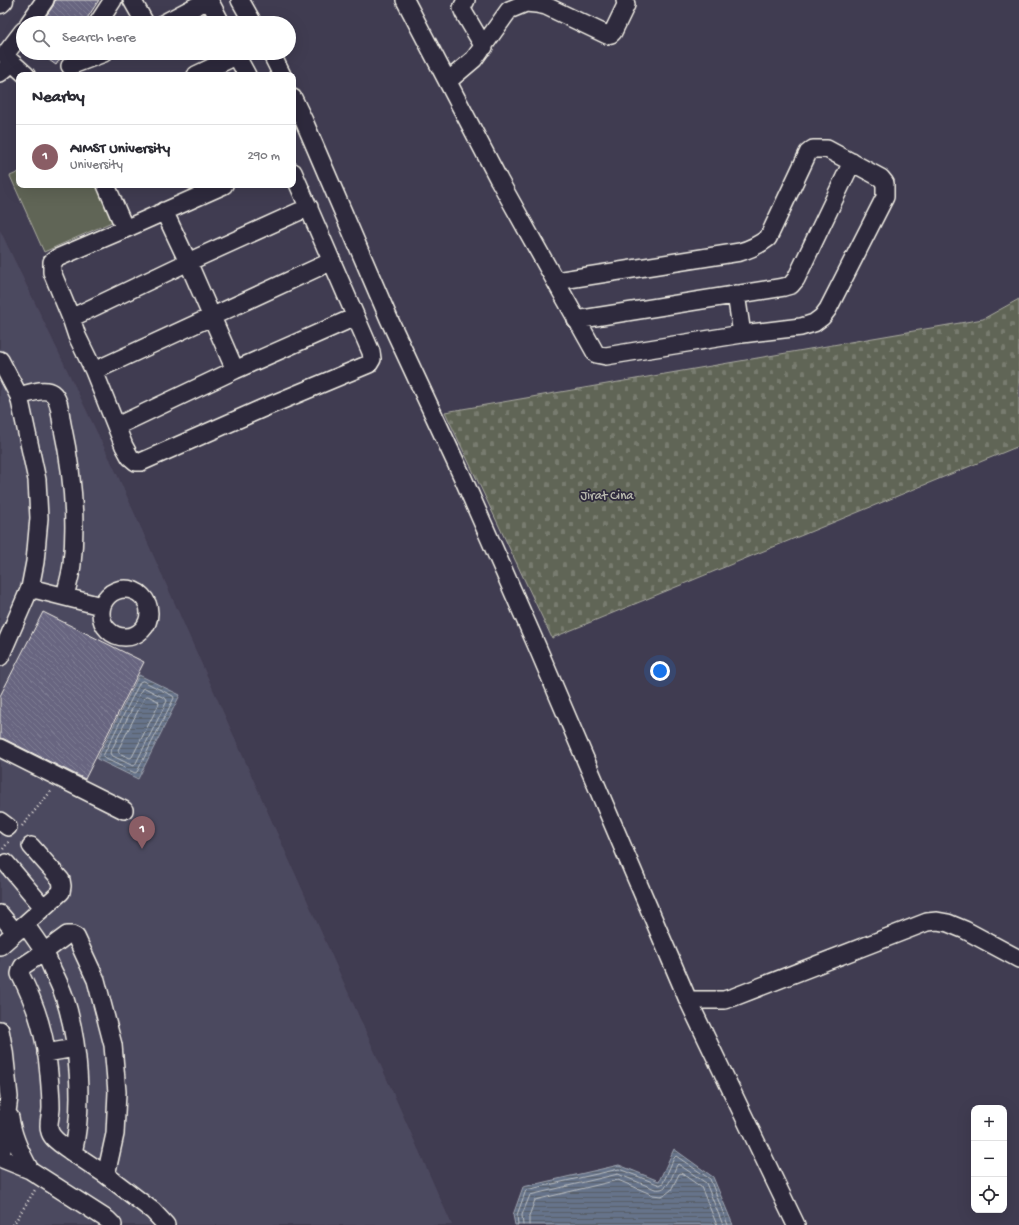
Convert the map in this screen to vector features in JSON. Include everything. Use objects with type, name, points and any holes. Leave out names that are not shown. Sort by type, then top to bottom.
[{"type":"street","points":[[34,16],[45,0]]},
{"type":"street","points":[[103,16],[113,0]]},
{"type":"street","points":[[132,0],[141,16]]},
{"type":"street","points":[[240,0],[249,16]]},
{"type":"street","points":[[466,0],[462,8],[484,47]]},
{"type":"street","points":[[180,16],[213,1],[218,16]]},
{"type":"street","points":[[448,81],[468,65],[484,47],[509,10],[517,5],[526,2],[546,6],[607,35],[613,32],[626,5],[626,1]]},
{"type":"street","points":[[409,2],[499,180],[556,281],[576,320],[596,354],[601,356],[742,334],[801,327],[814,323],[822,317],[828,309],[885,197],[885,183],[881,178],[827,149],[813,149],[808,154],[768,238],[752,249],[556,281]]},
{"type":"street","points":[[16,41],[8,52],[6,68],[17,72]]},
{"type":"street","points":[[71,65],[85,60]]},
{"type":"street","points":[[202,72],[225,60]]},
{"type":"street","points":[[239,60],[245,72]]},
{"type":"street","points":[[274,60],[280,72]]},
{"type":"street","points":[[296,104],[389,319],[462,476],[536,644],[688,1000],[796,1225]]},
{"type":"street","points":[[576,320],[791,285],[796,279],[852,162]]},
{"type":"street","points":[[217,188],[57,258],[52,262],[52,272],[71,318],[78,340],[94,371],[130,457],[136,462],[141,462],[369,364],[372,359],[371,352],[296,179]]},
{"type":"street","points":[[107,188],[125,229]]},
{"type":"street","points":[[71,318],[188,262],[309,207]]},
{"type":"street","points":[[164,211],[235,370]]},
{"type":"street","points":[[94,371],[332,261]]},
{"type":"street","points":[[736,294],[742,334]]},
{"type":"street","points":[[117,426],[235,370],[355,317]]},
{"type":"street","points":[[0,360],[19,396],[37,480],[39,518],[35,562],[30,588],[0,657]]},
{"type":"street","points":[[19,396],[41,390],[50,391],[56,396],[59,409],[70,466],[73,491],[74,546],[72,566],[65,597]]},
{"type":"street","points":[[30,588],[101,606]]},
{"type":"street","points":[[0,748],[124,810]]},
{"type":"street","points":[[0,946],[61,892],[61,880],[31,846]]},
{"type":"street","points":[[3,858],[43,907]]},
{"type":"street","points":[[0,914],[20,928],[44,952],[64,996],[70,1018],[75,1048],[79,1092],[77,1135],[73,1153]]},
{"type":"street","points":[[688,1000],[724,1000],[734,997],[927,922],[937,921],[948,923],[965,930],[1019,959]]},
{"type":"street","points":[[106,1175],[115,1134],[117,1092],[113,1044],[96,980],[76,937],[67,935],[23,966],[20,974],[33,999],[41,1023],[49,1073],[51,1108],[49,1128],[50,1134],[73,1153],[106,1175],[153,1211],[166,1225]]},
{"type":"street","points":[[0,1030],[4,1052],[11,1125],[20,1151],[35,1175]]},
{"type":"street","points":[[46,1052],[75,1048]]},
{"type":"street","points":[[9,1097],[1,1158],[35,1175],[108,1220],[113,1225]]},
{"type":"path","points":[[3,858],[10,828],[61,778]]},
{"type":"path","points":[[13,1225],[35,1175]]},
{"type":"shaded area","points":[[0,230],[117,474],[452,1225],[0,1225]]},
{"type":"green space","points":[[16,173],[16,188],[99,188],[114,221],[44,252],[10,176]]},
{"type":"green space","name":"Jirat Cina","points":[[1019,299],[1019,446],[552,638],[445,412],[983,319]]},
{"type":"water","points":[[139,675],[180,695],[138,779],[97,759]]},
{"type":"water","points":[[674,1149],[713,1177],[733,1225],[515,1225],[513,1215],[523,1187],[619,1165],[659,1181]]},
{"type":"building","points":[[55,0],[99,0],[89,16],[46,16],[53,6]]},
{"type":"building","points":[[49,60],[59,60],[56,65]]},
{"type":"building","points":[[43,612],[144,662],[85,779],[0,738],[0,696]]},
{"type":"place","name":"AIMST University","points":[[142,849]]}]
